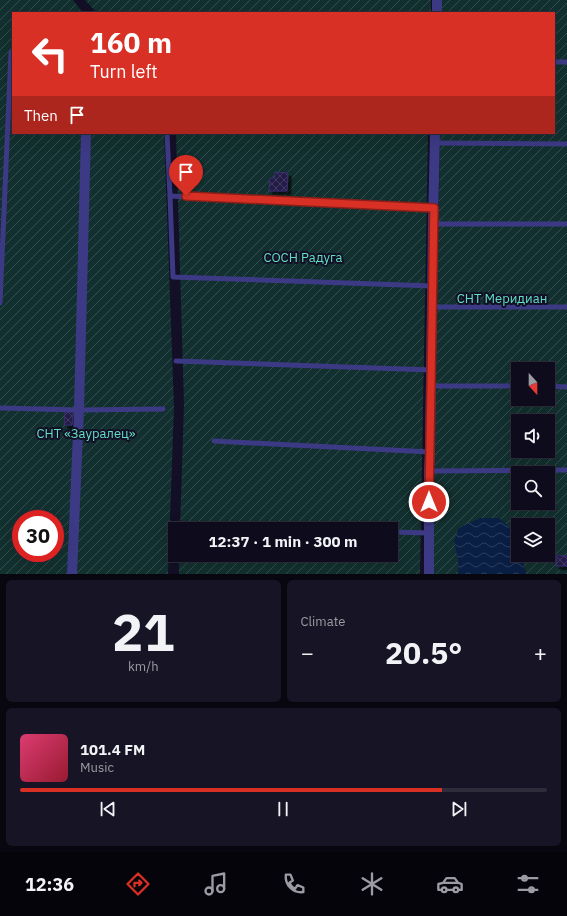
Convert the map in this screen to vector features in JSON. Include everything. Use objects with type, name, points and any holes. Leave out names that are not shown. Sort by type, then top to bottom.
[{"type":"street","points":[[437,0],[437,12]]},
{"type":"street","points":[[72,574],[86,134]]},
{"type":"street","points":[[429,574],[429,471],[435,138]]},
{"type":"lane","points":[[0,303],[10,52]]},
{"type":"lane","points":[[555,62],[567,62]]},
{"type":"lane","points":[[167,134],[173,278],[433,286]]},
{"type":"lane","points":[[435,138],[567,144]]},
{"type":"lane","points":[[170,196],[434,208]]},
{"type":"lane","points":[[433,224],[567,224]]},
{"type":"lane","points":[[432,308],[567,307]]},
{"type":"lane","points":[[176,361],[432,370]]},
{"type":"lane","points":[[431,386],[511,386]]},
{"type":"lane","points":[[555,386],[567,387]]},
{"type":"lane","points":[[0,408],[78,410],[163,409]]},
{"type":"lane","points":[[214,441],[430,452]]},
{"type":"lane","points":[[429,471],[567,470]]},
{"type":"lane","points":[[398,532],[429,533]]},
{"type":"green space","name":"СНТ «Зауралец»","points":[[0,0],[73,0],[82,12],[12,12],[12,134],[164,134],[174,407],[170,522],[168,522],[168,574],[0,574]]},
{"type":"green space","points":[[85,0],[431,0],[431,12],[96,12]]},
{"type":"green space","name":"СНТ Меридиан","points":[[442,0],[567,0],[567,574],[433,574],[440,134],[555,134],[555,12],[442,12]]},
{"type":"green space","name":"СОСН Радуга","points":[[176,134],[428,134],[420,574],[179,574],[179,562],[398,562],[398,522],[180,522],[184,404]]},
{"type":"water","points":[[480,518],[499,518],[511,529],[511,562],[523,562],[526,574],[458,574],[458,560],[454,541],[459,528]]},
{"type":"building","points":[[275,172],[288,173],[287,191],[269,191],[270,178],[275,178]]},
{"type":"building","points":[[65,412],[73,412],[72,425],[64,425]]},
{"type":"building","points":[[557,555],[567,556],[567,566],[556,566]]},
{"type":"route","points":[[186,196],[434,208],[429,502]]}]
